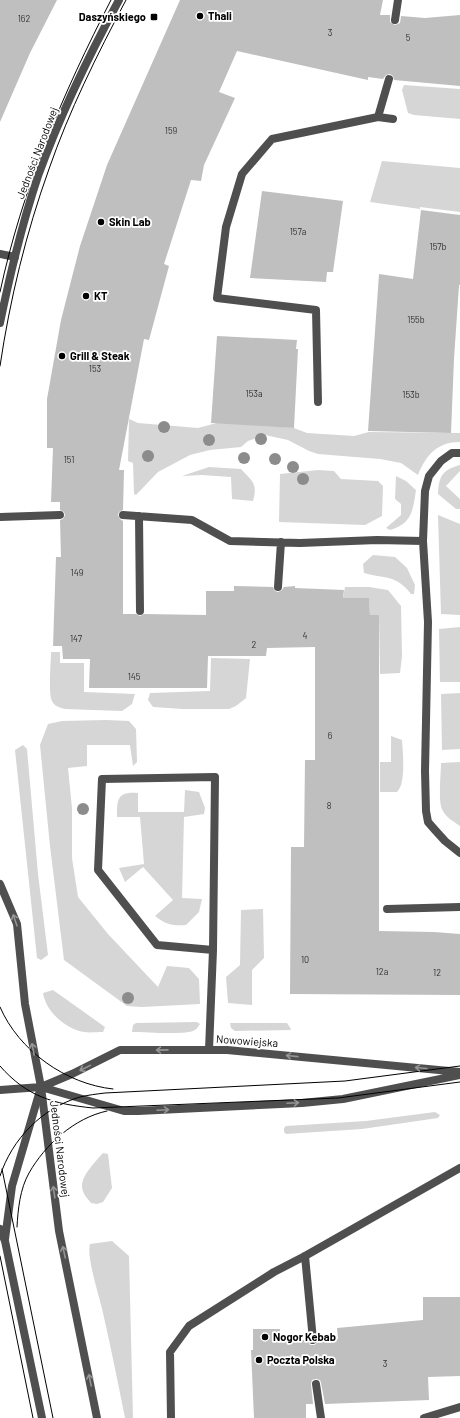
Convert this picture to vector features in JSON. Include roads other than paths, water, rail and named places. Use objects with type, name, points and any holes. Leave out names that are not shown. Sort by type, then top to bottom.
[{"type":"street","name":"Jedności Narodowej","points":[[0,323],[15,257],[38,177],[81,73],[119,0]]},
{"type":"street","points":[[395,20],[398,0]]},
{"type":"street","points":[[378,117],[389,79]]},
{"type":"street","points":[[318,402],[316,310],[217,298],[226,227],[242,174],[272,139],[378,117],[393,119]]},
{"type":"street","points":[[0,254],[15,257]]},
{"type":"street","points":[[460,453],[452,453],[441,460],[429,476],[425,491],[423,541],[428,622],[425,771],[426,811],[428,822],[445,841],[460,852]]},
{"type":"street","points":[[0,517],[60,515]]},
{"type":"street","points":[[123,515],[192,520],[230,541],[423,541]]},
{"type":"street","points":[[139,516],[140,611]]},
{"type":"street","points":[[278,587],[282,542]]},
{"type":"street","points":[[210,1050],[213,950],[215,777],[102,779],[98,870],[157,944],[213,950]]},
{"type":"street","name":"Jedności Narodowej","points":[[0,884],[17,924],[25,1004],[41,1087],[59,1231],[97,1418]]},
{"type":"street","points":[[387,909],[460,907]]},
{"type":"street","name":"Nowowiejska","points":[[0,1090],[41,1087],[72,1074],[120,1050],[235,1050],[460,1072]]},
{"type":"street","name":"Nowowiejska","points":[[41,1087],[124,1112],[302,1103],[343,1099],[460,1075]]},
{"type":"street","points":[[5,1242],[12,1186],[41,1087]]},
{"type":"street","points":[[171,1418],[170,1352],[189,1326],[274,1272],[460,1168]]},
{"type":"street","points":[[0,1229],[5,1242],[42,1418]]},
{"type":"street","points":[[305,1256],[313,1340]]},
{"type":"street","points":[[316,1384],[321,1418]]},
{"type":"street","points":[[424,1418],[460,1406]]},
{"type":"tram line","points":[[0,292],[20,216],[46,142],[76,70],[111,0]]},
{"type":"tram line","points":[[0,366],[14,291],[26,242],[41,193],[65,126],[94,62],[126,0]]},
{"type":"tram line","points":[[0,1007],[8,1023],[19,1038],[46,1063],[78,1080],[95,1086],[113,1089]]},
{"type":"tram line","points":[[0,1066],[20,1085],[42,1097],[66,1104],[93,1108],[338,1098],[460,1082]]},
{"type":"tram line","points":[[0,1176],[5,1162],[12,1150],[30,1127],[53,1109],[80,1097],[105,1093],[345,1081],[460,1066]]},
{"type":"tram line","points":[[17,1227],[23,1186],[29,1173],[43,1152],[72,1126],[107,1111]]},
{"type":"tram line","points":[[2,1169],[53,1418]]},
{"type":"tram line","points":[[0,1256],[33,1418]]},
{"type":"place","name":"Thali","points":[[200,16]]},
{"type":"place","name":"Daszyńskiego","points":[[154,17]]},
{"type":"place","name":"Skin Lab","points":[[101,222]]},
{"type":"place","name":"KT","points":[[86,296]]},
{"type":"place","name":"Grill & Steak","points":[[62,356]]},
{"type":"place","name":"Nogor Kebab","points":[[265,1337]]},
{"type":"place","name":"Poczta Polska","points":[[259,1360]]}]
